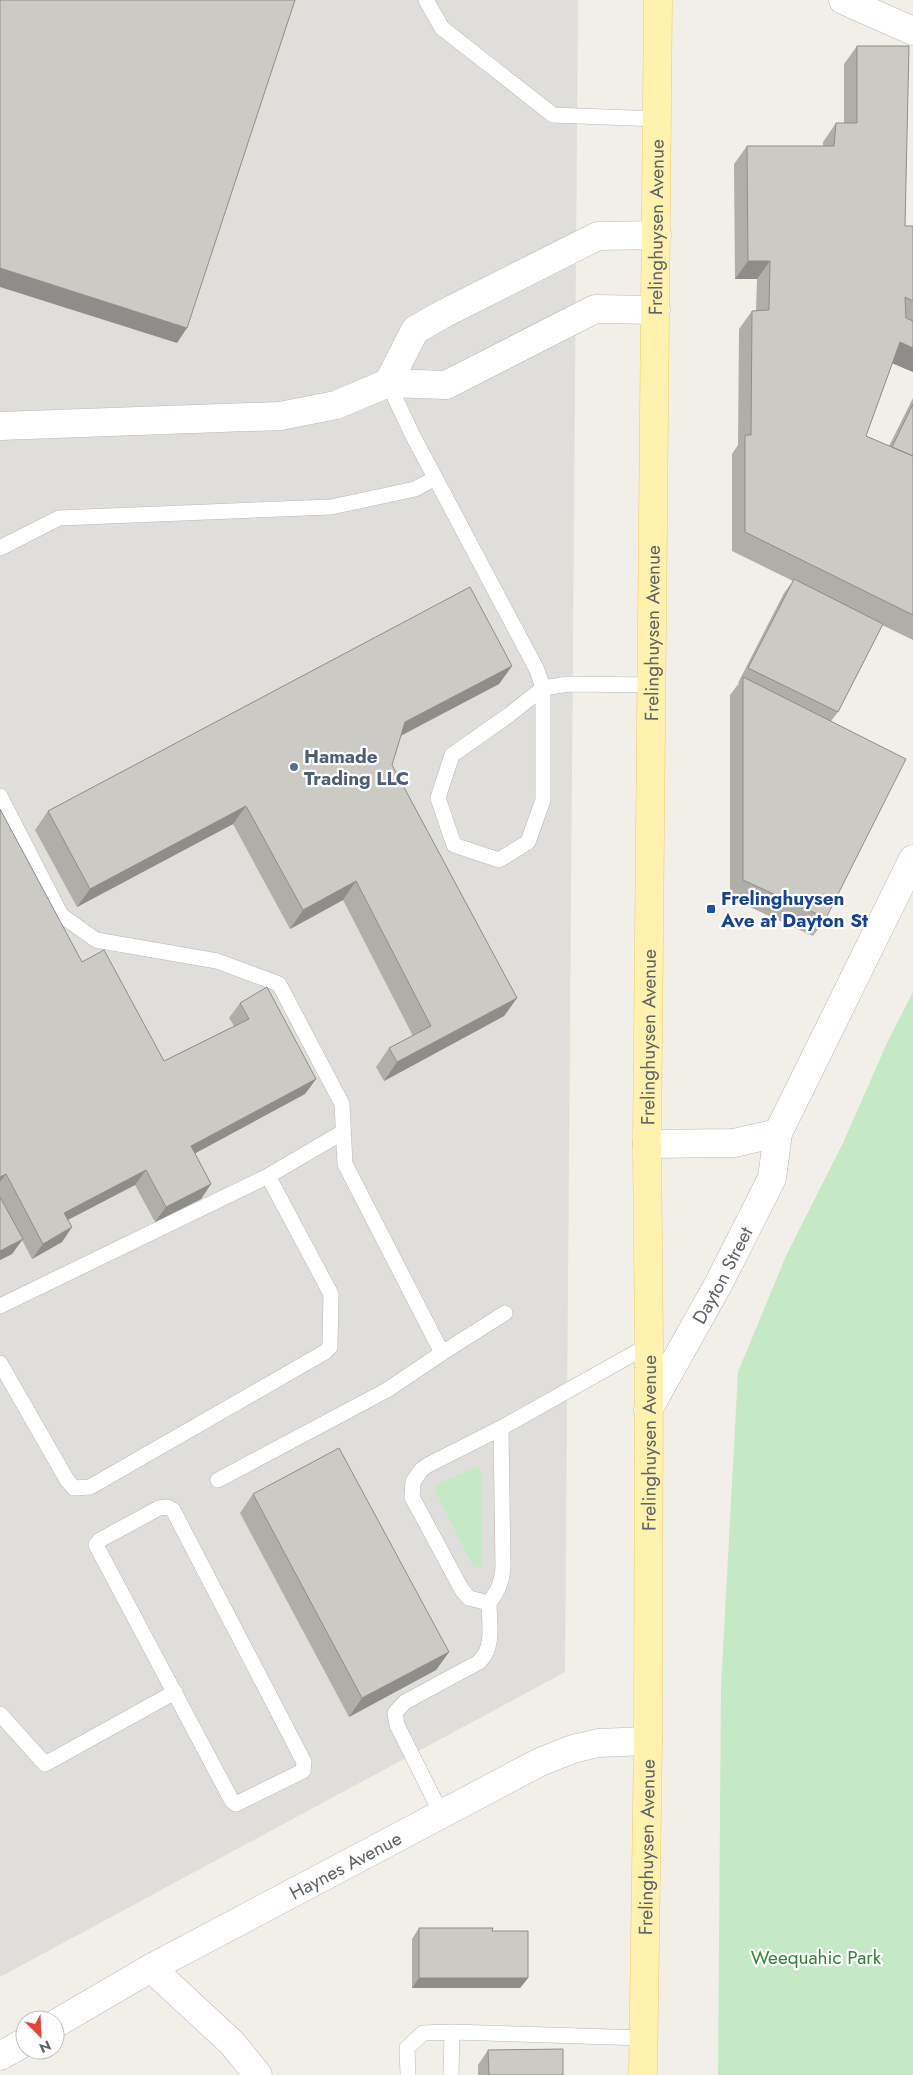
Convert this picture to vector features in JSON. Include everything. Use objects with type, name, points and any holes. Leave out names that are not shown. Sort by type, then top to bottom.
[{"type":"main road","name":"Frelinghuysen Avenue","points":[[643,2075],[648,1741],[649,1345],[646,1144],[658,0]]},
{"type":"street","points":[[843,0],[913,31]]},
{"type":"street","points":[[388,383],[415,330],[443,314],[598,236],[656,235]]},
{"type":"street","points":[[0,426],[280,416],[336,405],[388,383],[446,385],[595,309],[656,310]]},
{"type":"street","name":"Dayton Street","points":[[648,1410],[719,1283],[772,1178],[778,1133],[913,860]]},
{"type":"street","points":[[646,1144],[734,1144],[778,1133]]},
{"type":"street","name":"Haynes Avenue","points":[[65,2018],[151,1968],[540,1762],[573,1748],[598,1744],[648,1741]]},
{"type":"street","points":[[151,1968],[214,2025],[232,2043],[258,2075]]},
{"type":"street","points":[[0,2056],[15,2048]]},
{"type":"lane","points":[[426,0],[442,28],[553,116],[657,119]]},
{"type":"lane","points":[[388,383],[537,670],[543,688],[542,800],[528,842],[499,860],[454,845],[438,798],[452,755],[510,715],[543,688],[569,684],[652,685]]},
{"type":"lane","points":[[0,548],[60,518],[331,507],[415,488],[436,478]]},
{"type":"lane","points":[[0,796],[62,915],[96,940],[217,961],[279,984],[342,1104],[345,1164],[442,1352]]},
{"type":"lane","points":[[0,1306],[268,1176],[343,1132]]},
{"type":"lane","points":[[0,1363],[67,1480],[74,1488],[90,1486],[325,1352],[330,1347],[332,1294],[268,1176]]},
{"type":"lane","points":[[218,1480],[388,1390],[442,1352],[505,1313]]},
{"type":"lane","points":[[489,1603],[469,1598],[462,1590],[415,1504],[411,1491],[413,1482],[422,1470],[649,1345]]},
{"type":"lane","points":[[440,1814],[397,1725],[395,1713],[405,1702],[479,1662],[487,1655],[490,1646],[489,1603],[498,1592],[503,1568],[501,1428]]},
{"type":"lane","points":[[167,1507],[173,1510],[304,1762],[303,1771],[236,1804],[232,1801],[175,1692],[96,1545],[100,1540],[159,1508],[167,1507]]},
{"type":"lane","points":[[0,1714],[45,1764],[175,1692]]},
{"type":"lane","points":[[408,2075],[407,2048],[423,2033],[452,2032],[644,2038]]},
{"type":"lane","points":[[451,2075],[452,2032]]},
{"type":"shaded area","points":[[0,0],[578,0],[565,1672],[0,1977]]},
{"type":"green space","name":"Weequahic Park","points":[[913,992],[913,2075],[718,2075],[721,1687],[738,1372],[786,1256],[844,1141],[887,1043]]},
{"type":"green space","points":[[478,1468],[482,1473],[482,1564],[479,1568],[473,1566],[434,1489],[437,1484]]},
{"type":"building","points":[[0,0],[295,0],[187,328],[0,268]]},
{"type":"building","points":[[857,46],[909,46],[905,226],[913,226],[913,301],[905,297],[906,318],[913,321],[913,348],[900,342],[866,436],[913,456],[913,615],[745,532],[745,435],[751,435],[752,311],[769,310],[770,261],[748,261],[747,146],[834,146],[836,123],[857,123]]},
{"type":"building","points":[[913,404],[913,456],[892,447]]},
{"type":"building","points":[[794,579],[883,624],[838,712],[748,668]]},
{"type":"building","points":[[470,587],[512,666],[405,722],[392,765],[517,998],[397,1062],[389,1048],[431,1026],[356,881],[303,910],[246,806],[90,889],[48,811]]},
{"type":"building","points":[[743,677],[906,759],[826,918],[743,880]]},
{"type":"building","points":[[0,809],[82,962],[104,950],[164,1061],[249,1019],[240,1003],[267,987],[316,1079],[191,1146],[211,1184],[166,1207],[146,1170],[64,1213],[72,1227],[43,1244],[6,1174],[0,1177]]},
{"type":"building","points":[[0,1197],[23,1239],[0,1251]]},
{"type":"building","points":[[339,1448],[449,1652],[362,1698],[253,1494]]},
{"type":"building","points":[[419,1928],[493,1928],[492,1931],[528,1931],[528,1978],[419,1978]]},
{"type":"building","points":[[563,2049],[563,2075],[489,2075],[488,2050]]},
{"type":"place","name":"Hamade Trading LLC","points":[[294,767]]},
{"type":"place","name":"Frelinghuysen Ave at Dayton St","points":[[711,909]]}]
